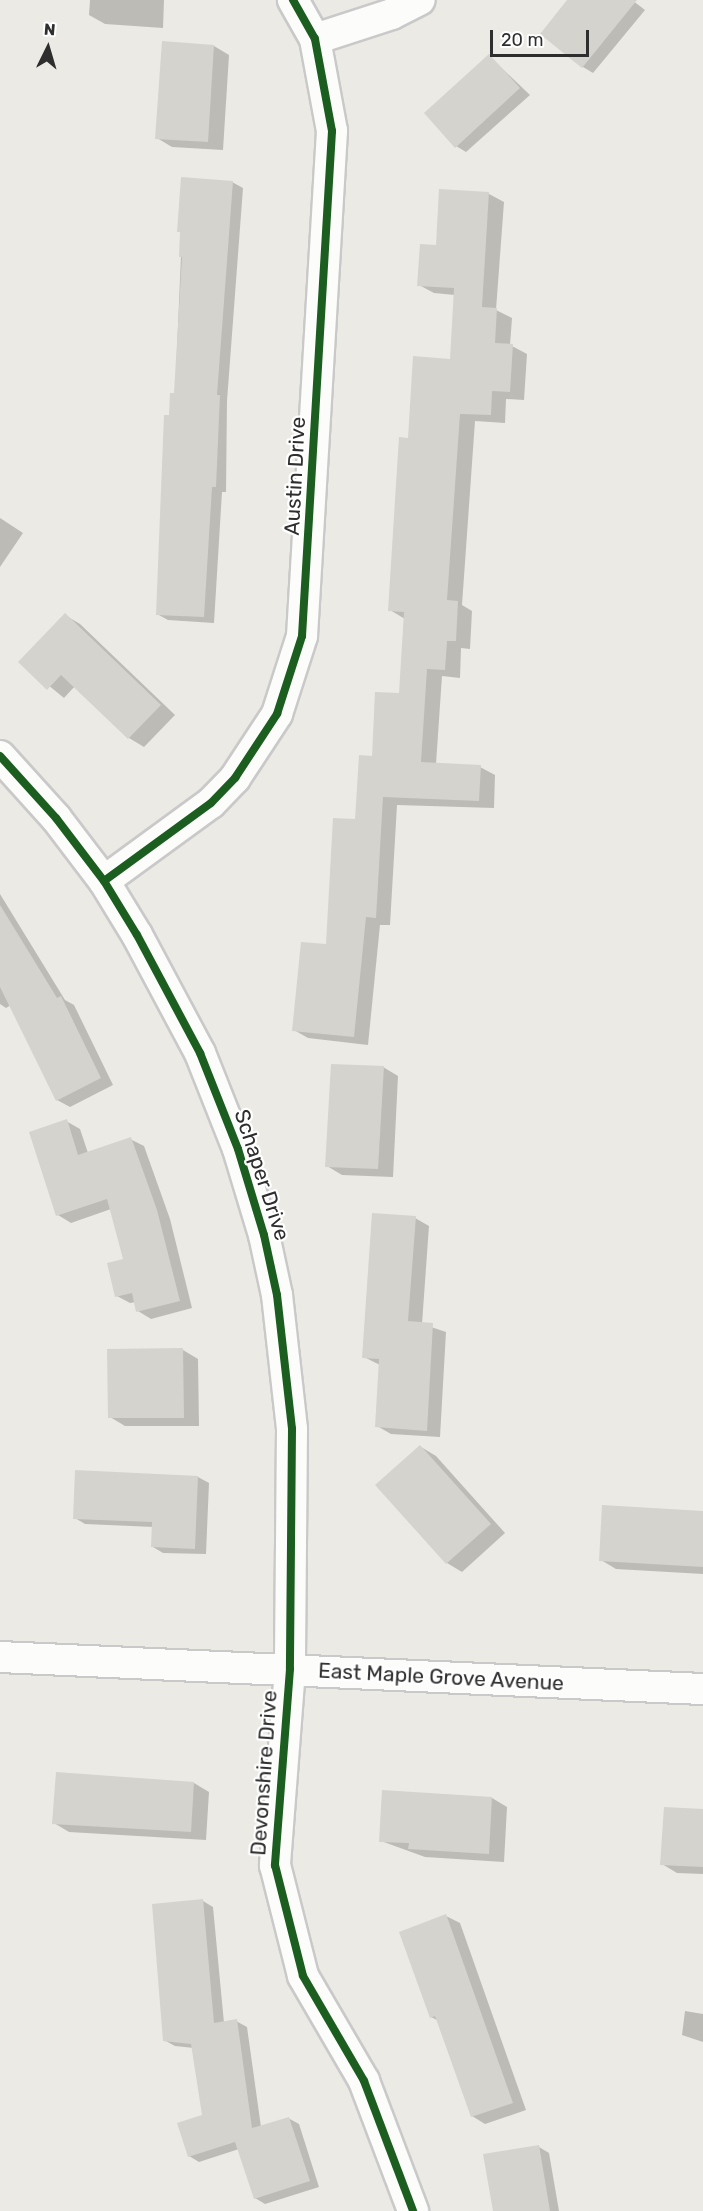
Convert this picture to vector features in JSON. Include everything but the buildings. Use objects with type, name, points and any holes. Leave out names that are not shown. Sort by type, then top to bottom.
[{"type":"street","name":"Austin Drive","points":[[104,881],[211,803],[235,778],[277,714],[302,636],[333,131],[315,39],[293,0]]},
{"type":"street","points":[[315,39],[392,14],[420,0]]},
{"type":"street","name":"Schaper Drive","points":[[0,756],[104,881],[137,934],[200,1053],[238,1149],[264,1235],[277,1295],[292,1429],[290,1670]]},
{"type":"street","name":"East Maple Grove Avenue","points":[[0,1657],[703,1689]]},
{"type":"street","name":"Devonshire Drive","points":[[290,1670],[275,1865],[303,1977],[364,2081],[414,2211]]},
{"type":"cycle path","points":[[104,881],[211,803],[235,778],[277,714],[302,636],[332,131],[315,39],[293,0]]},
{"type":"cycle path","points":[[0,756],[56,818],[104,881],[137,935],[200,1053],[238,1149],[264,1235],[277,1295],[292,1429],[290,1669],[275,1865],[303,1976],[364,2081],[413,2211]]}]
